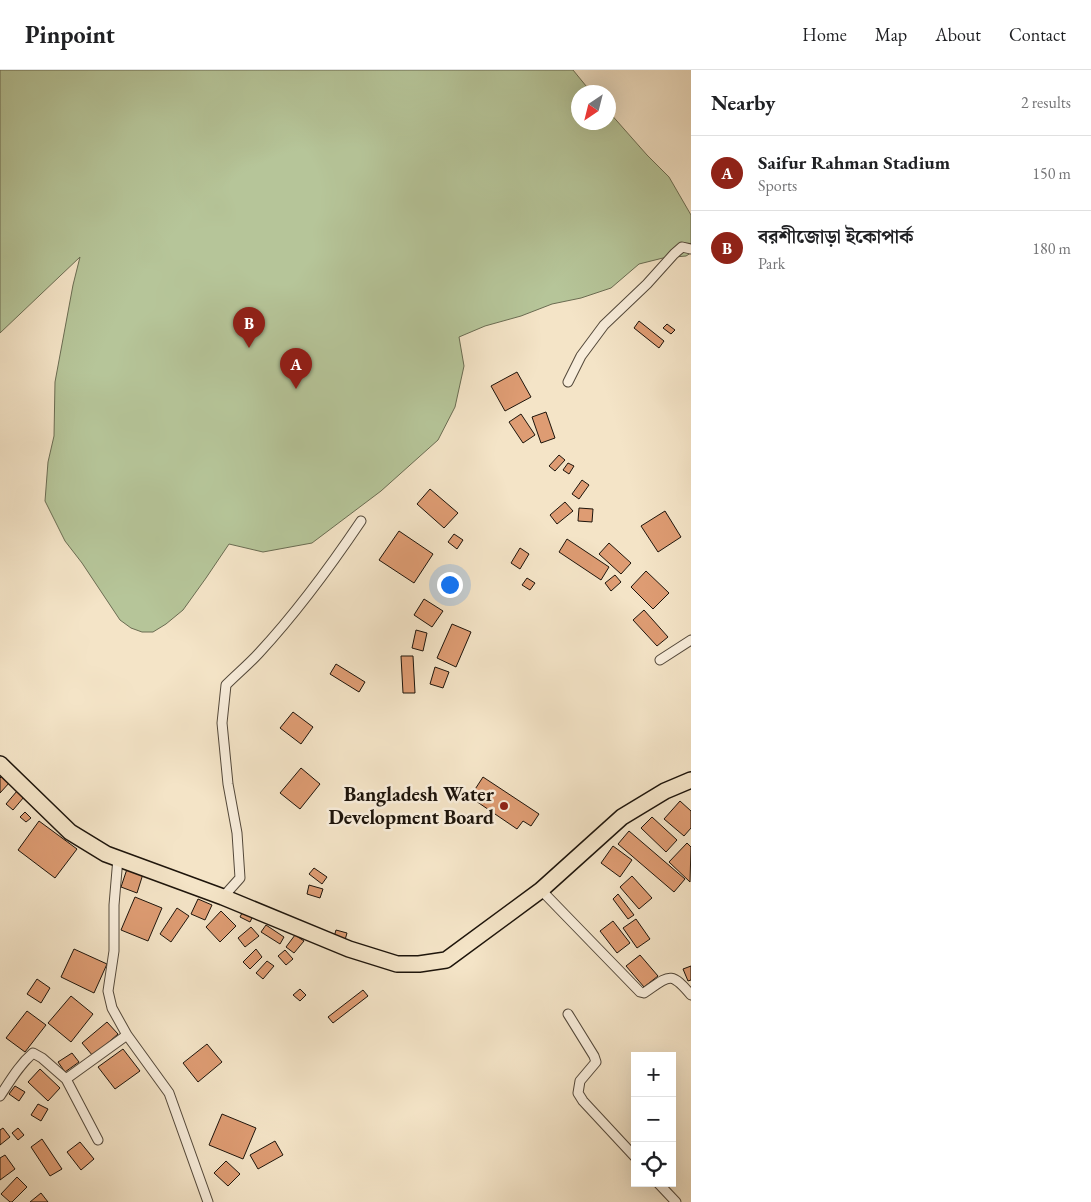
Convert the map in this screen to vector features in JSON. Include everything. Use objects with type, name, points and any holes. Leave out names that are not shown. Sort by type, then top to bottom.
[{"type":"highway","points":[[0,764],[70,832],[106,854],[223,897],[349,949],[397,964],[419,964],[446,960],[542,890],[622,816],[665,791],[691,780]]},
{"type":"street","points":[[568,382],[581,356],[604,325],[682,247],[691,249]]},
{"type":"street","points":[[223,897],[240,878],[237,833],[228,784],[222,723],[226,685],[258,654],[299,606],[361,521]]},
{"type":"street","points":[[660,660],[691,640]]},
{"type":"street","points":[[118,858],[114,905],[114,951],[108,991],[112,1008],[127,1035],[169,1092],[208,1202]]},
{"type":"street","points":[[542,890],[640,992],[644,993],[669,978],[681,983],[691,996]]},
{"type":"street","points":[[568,1014],[596,1062],[580,1081],[578,1093],[631,1153]]},
{"type":"street","points":[[66,1079],[127,1035]]},
{"type":"street","points":[[0,1096],[16,1072],[33,1053],[42,1058],[66,1079],[98,1140]]},
{"type":"street","points":[[662,1187],[676,1202]]},
{"type":"green space","points":[[0,70],[573,70],[585,85],[571,85],[571,130],[616,130],[616,120],[669,177],[691,215],[691,253],[686,256],[663,258],[639,264],[611,288],[581,298],[552,304],[521,316],[485,326],[459,337],[464,366],[455,407],[438,440],[381,491],[312,543],[263,552],[229,544],[183,610],[153,632],[142,632],[131,628],[120,620],[65,541],[45,501],[48,462],[54,436],[55,382],[80,257],[0,333]]},
{"type":"building","points":[[639,321],[664,341],[659,348],[634,328]]},
{"type":"building","points":[[667,324],[675,330],[671,334],[663,328]]},
{"type":"building","points":[[517,372],[531,397],[505,411],[491,386]]},
{"type":"building","points":[[546,412],[555,438],[541,443],[532,417]]},
{"type":"building","points":[[521,414],[535,435],[523,443],[509,422]]},
{"type":"building","points":[[559,455],[565,460],[555,471],[549,466]]},
{"type":"building","points":[[568,463],[574,466],[569,474],[563,470]]},
{"type":"building","points":[[582,480],[589,485],[579,499],[572,494]]},
{"type":"building","points":[[430,489],[458,513],[444,528],[417,504]]},
{"type":"building","points":[[565,502],[573,511],[557,524],[550,515]]},
{"type":"building","points":[[579,508],[593,509],[592,522],[578,521]]},
{"type":"building","points":[[665,511],[681,537],[658,552],[641,526]]},
{"type":"building","points":[[399,531],[433,554],[414,583],[379,560]]},
{"type":"building","points":[[454,534],[463,540],[457,549],[448,542]]},
{"type":"building","points":[[567,539],[609,567],[601,580],[559,552]]},
{"type":"building","points":[[609,543],[631,563],[621,574],[599,554]]},
{"type":"building","points":[[520,548],[529,554],[520,569],[511,563]]},
{"type":"building","points":[[646,571],[669,593],[653,609],[631,587]]},
{"type":"building","points":[[615,575],[621,582],[611,591],[605,583]]},
{"type":"building","points":[[527,578],[535,583],[530,590],[522,585]]},
{"type":"building","points":[[424,599],[443,611],[432,627],[414,615]]},
{"type":"building","points":[[644,610],[668,637],[657,646],[633,620]]},
{"type":"building","points":[[452,624],[471,632],[456,667],[437,658]]},
{"type":"building","points":[[416,630],[427,633],[423,651],[412,648]]},
{"type":"building","points":[[401,656],[413,656],[415,693],[403,693]]},
{"type":"building","points":[[336,664],[365,682],[359,692],[330,674]]},
{"type":"building","points":[[435,667],[449,672],[443,688],[430,684]]},
{"type":"building","points":[[293,712],[313,727],[301,744],[280,728]]},
{"type":"building","points":[[301,768],[320,784],[300,809],[280,793]]},
{"type":"building","points":[[2,776],[10,782],[0,793],[0,778]]},
{"type":"building","name":"Bangladesh Water Development Board","points":[[483,777],[539,814],[531,826],[523,821],[517,829],[470,797]]},
{"type":"building","points":[[17,791],[24,797],[13,810],[6,804]]},
{"type":"building","points":[[680,801],[691,811],[691,828],[684,836],[664,819]]},
{"type":"building","points":[[25,812],[31,818],[26,822],[20,817]]},
{"type":"building","points":[[652,817],[677,840],[666,852],[641,828]]},
{"type":"building","points":[[39,821],[77,849],[55,878],[18,850]]},
{"type":"building","points":[[629,831],[685,879],[674,892],[618,844]]},
{"type":"building","points":[[687,843],[691,847],[690,882],[669,862]]},
{"type":"building","points":[[613,846],[632,860],[620,877],[601,863]]},
{"type":"building","points":[[314,868],[327,877],[322,884],[309,874]]},
{"type":"building","points":[[127,869],[143,874],[137,893],[121,887]]},
{"type":"building","points":[[632,876],[652,898],[639,909],[620,887]]},
{"type":"building","points":[[309,885],[323,889],[320,898],[307,894]]},
{"type":"building","points":[[618,894],[634,915],[628,919],[613,899]]},
{"type":"building","points":[[135,897],[162,908],[148,941],[121,930]]},
{"type":"building","points":[[198,899],[212,905],[205,920],[191,914]]},
{"type":"building","points":[[177,908],[189,916],[171,942],[160,934]]},
{"type":"building","points":[[221,911],[236,926],[220,942],[206,927]]},
{"type":"building","points":[[243,911],[253,916],[250,922],[240,917]]},
{"type":"building","points":[[636,919],[650,939],[637,948],[623,928]]},
{"type":"building","points":[[613,921],[630,943],[617,953],[600,931]]},
{"type":"building","points":[[266,925],[284,937],[280,944],[261,932]]},
{"type":"building","points":[[251,927],[259,936],[245,947],[238,938]]},
{"type":"building","points":[[336,930],[347,933],[345,940],[334,937]]},
{"type":"building","points":[[295,935],[304,941],[294,953],[286,947]]},
{"type":"building","points":[[74,949],[107,964],[94,993],[61,977]]},
{"type":"building","points":[[256,949],[262,957],[250,969],[243,962]]},
{"type":"building","points":[[285,950],[293,959],[286,965],[278,956]]},
{"type":"building","points":[[640,955],[658,976],[644,987],[626,966]]},
{"type":"building","points":[[267,961],[274,966],[263,979],[256,973]]},
{"type":"building","points":[[691,966],[691,980],[688,981],[683,969]]},
{"type":"building","points":[[37,979],[50,988],[41,1003],[27,994]]},
{"type":"building","points":[[300,989],[306,995],[300,1001],[293,995]]},
{"type":"building","points":[[363,990],[368,996],[333,1023],[328,1017]]},
{"type":"building","points":[[71,996],[93,1014],[71,1042],[48,1023]]},
{"type":"building","points":[[27,1011],[46,1025],[25,1052],[6,1038]]},
{"type":"building","points":[[107,1022],[118,1034],[93,1056],[82,1043]]},
{"type":"building","points":[[207,1044],[222,1062],[198,1082],[183,1063]]},
{"type":"building","points":[[123,1049],[140,1071],[115,1089],[98,1067]]},
{"type":"building","points":[[72,1053],[79,1062],[65,1072],[58,1062]]},
{"type":"building","points":[[40,1069],[60,1088],[48,1101],[28,1082]]},
{"type":"building","points":[[15,1086],[25,1092],[19,1101],[9,1094]]},
{"type":"building","points":[[38,1104],[48,1109],[41,1121],[31,1115]]},
{"type":"building","points":[[222,1114],[256,1128],[243,1159],[209,1145]]},
{"type":"building","points":[[3,1128],[10,1137],[0,1145],[0,1130]]},
{"type":"building","points":[[18,1128],[24,1135],[18,1140],[12,1133]]},
{"type":"building","points":[[42,1139],[62,1169],[50,1176],[31,1147]]},
{"type":"building","points":[[275,1141],[283,1155],[258,1169],[250,1155]]},
{"type":"building","points":[[80,1142],[94,1159],[81,1170],[67,1152]]},
{"type":"building","points":[[5,1155],[15,1169],[0,1180],[0,1158]]},
{"type":"building","points":[[226,1161],[240,1174],[228,1186],[214,1173]]},
{"type":"building","points":[[17,1177],[27,1187],[10,1202],[1,1194]]},
{"type":"building","points":[[41,1193],[48,1202],[30,1202]]},
{"type":"place","name":"বরশীজোড়া ইকোপার্ক","points":[[249,348]]},
{"type":"place","name":"Saifur Rahman Stadium","points":[[296,389]]},
{"type":"place","name":"Bangladesh Water Development Board","points":[[504,806]]}]
